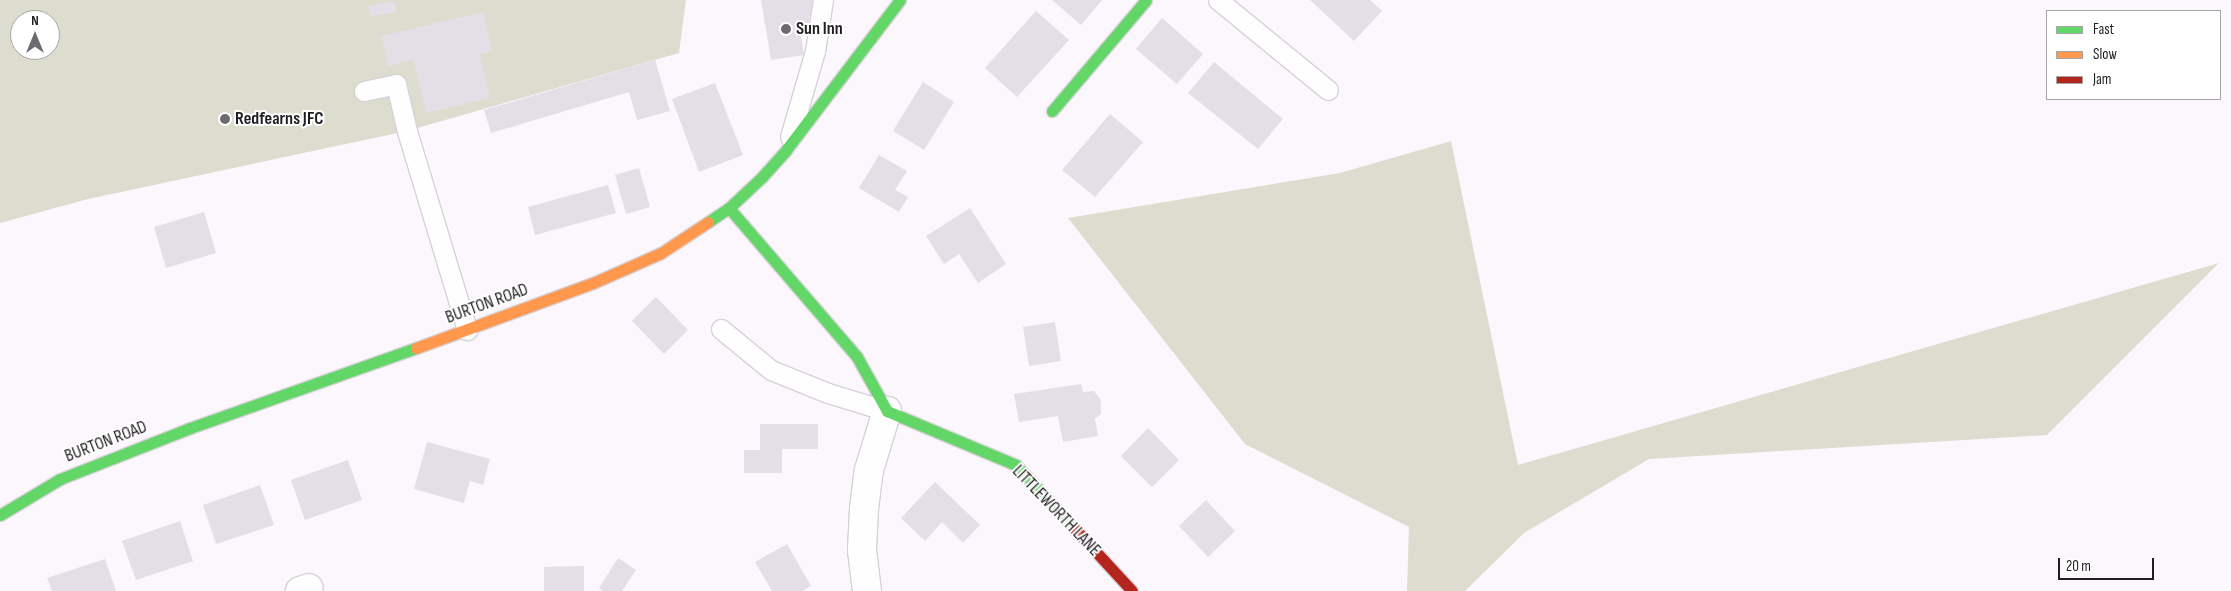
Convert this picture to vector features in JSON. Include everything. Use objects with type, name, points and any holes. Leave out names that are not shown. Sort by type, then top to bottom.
[{"type":"street","name":"BURTON ROAD","points":[[0,515],[60,479],[190,428],[467,330],[593,283],[661,252],[729,208],[762,177],[786,150],[900,0]]},
{"type":"street","points":[[1052,111],[1146,0]]},
{"type":"street","points":[[729,208],[857,357],[887,410],[869,470],[864,509],[862,550],[867,591]]},
{"type":"street","name":"LITTLEWORTH LANE","points":[[887,410],[1016,465],[1132,591]]},
{"type":"lane","points":[[786,150],[815,50],[824,0]]},
{"type":"lane","points":[[1218,0],[1328,90]]},
{"type":"lane","points":[[364,91],[396,84],[407,131],[467,330]]},
{"type":"lane","name":"LITTLEWORTH LANE","points":[[722,329],[771,370],[828,393],[887,410]]},
{"type":"shaded area","name":"Redfearns JFC","points":[[0,0],[686,0],[679,53],[407,131],[88,199],[0,223]]},
{"type":"shaded area","points":[[1451,141],[1518,465],[2219,263],[2047,435],[1649,459],[1524,533],[1465,591],[1407,591],[1409,527],[1245,444],[1068,218],[1340,173]]},
{"type":"building","name":"Sun Inn","points":[[761,0],[814,0],[816,15],[809,16],[811,28],[800,30],[804,55],[771,60]]},
{"type":"building","points":[[1052,0],[1102,0],[1081,25]]},
{"type":"building","points":[[1310,0],[1370,0],[1382,11],[1354,41]]},
{"type":"building","points":[[394,1],[396,12],[370,17],[367,6]]},
{"type":"building","points":[[1036,11],[1069,40],[1017,97],[985,68]]},
{"type":"building","points":[[483,12],[492,51],[480,54],[490,98],[426,113],[413,60],[388,66],[381,36]]},
{"type":"building","points":[[1162,18],[1203,54],[1177,84],[1136,49]]},
{"type":"building","points":[[655,60],[670,111],[637,120],[629,92],[491,133],[484,110]]},
{"type":"building","points":[[1214,62],[1283,119],[1258,149],[1188,93]]},
{"type":"building","points":[[923,82],[954,102],[924,150],[893,131]]},
{"type":"building","points":[[715,83],[743,155],[699,172],[672,99]]},
{"type":"building","points":[[1110,114],[1143,142],[1095,197],[1062,170]]},
{"type":"building","points":[[879,155],[907,171],[895,190],[908,197],[899,212],[859,188]]},
{"type":"building","points":[[639,168],[650,207],[626,214],[615,175]]},
{"type":"building","points":[[608,185],[616,213],[535,235],[528,207]]},
{"type":"building","points":[[970,208],[1006,264],[978,283],[959,254],[944,264],[926,236]]},
{"type":"building","points":[[204,212],[216,253],[166,268],[154,227]]},
{"type":"building","points":[[656,297],[688,330],[664,354],[632,321]]},
{"type":"building","points":[[1055,322],[1061,361],[1029,366],[1023,327]]},
{"type":"building","points":[[1081,384],[1083,392],[1094,391],[1101,400],[1101,414],[1095,419],[1098,436],[1063,442],[1058,416],[1019,422],[1014,394]]},
{"type":"building","points":[[760,424],[818,424],[818,449],[782,449],[782,473],[744,473],[744,450],[760,450]]},
{"type":"building","points":[[1148,428],[1179,460],[1152,487],[1121,456]]},
{"type":"building","points":[[427,442],[490,459],[483,485],[470,481],[464,503],[414,489]]},
{"type":"building","points":[[348,460],[362,500],[305,520],[291,480]]},
{"type":"building","points":[[935,482],[980,525],[963,543],[942,522],[925,541],[901,518]]},
{"type":"building","points":[[260,485],[274,525],[216,544],[203,505]]},
{"type":"building","points":[[1206,500],[1235,531],[1208,557],[1179,526]]},
{"type":"building","points":[[180,521],[193,561],[136,580],[122,541]]},
{"type":"building","points":[[787,544],[811,586],[802,591],[772,591],[755,562]]},
{"type":"building","points":[[618,558],[636,570],[622,591],[603,591],[599,588]]},
{"type":"building","points":[[105,559],[116,591],[52,591],[47,578]]},
{"type":"building","points":[[584,566],[584,591],[544,591],[544,567]]},
{"type":"traffic: fast","points":[[708,222],[729,208],[762,177],[786,150],[900,0]]},
{"type":"traffic: fast","points":[[1052,111],[1146,0]]},
{"type":"traffic: fast","points":[[729,208],[857,357],[887,411],[1016,465],[1075,529]]},
{"type":"traffic: fast","points":[[0,515],[60,479],[190,428],[416,348]]},
{"type":"traffic: slow","points":[[416,348],[593,283],[661,253],[708,222]]},
{"type":"traffic: jam","points":[[1075,529],[1132,591]]},
{"type":"place","name":"Sun Inn","points":[[786,29]]},
{"type":"place","name":"Redfearns JFC","points":[[225,119]]}]
